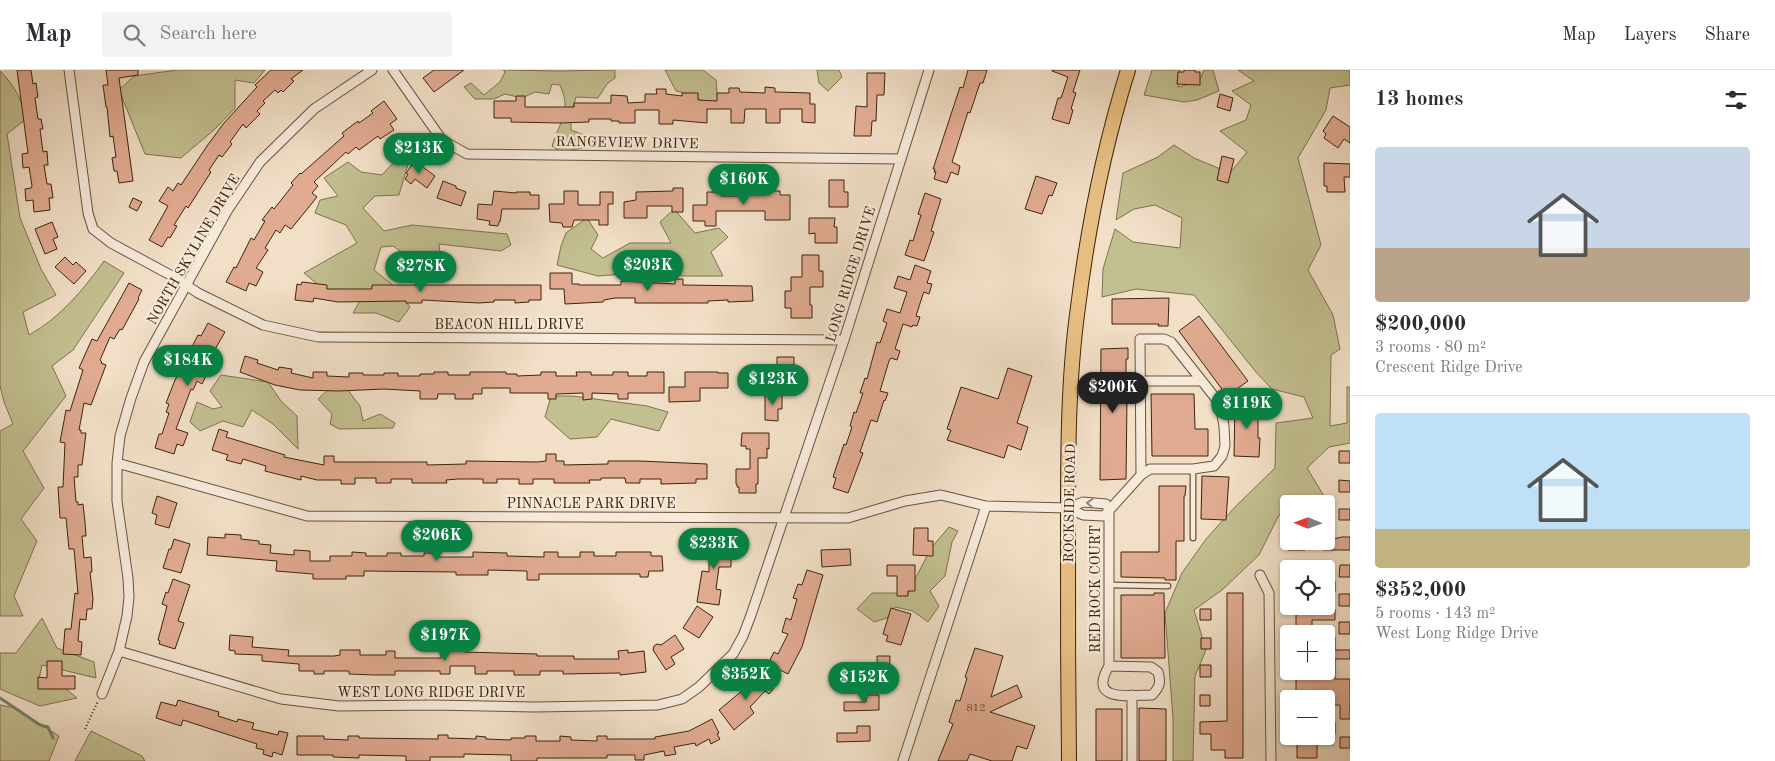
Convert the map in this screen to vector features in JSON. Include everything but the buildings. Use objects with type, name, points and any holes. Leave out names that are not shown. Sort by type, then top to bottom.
[{"type":"main road","name":"ROCKSIDE ROAD","points":[[1068,761],[1068,508],[1071,388],[1078,308],[1094,208],[1115,111],[1128,70]]},
{"type":"street","name":"BEACON HILL DRIVE","points":[[69,70],[88,213],[93,229],[111,242],[198,293],[263,325],[318,337],[844,340]]},
{"type":"street","name":"NORTH SKYLINE DRIVE","points":[[102,694],[119,651],[127,616],[128,578],[117,501],[117,463],[120,436],[144,362],[227,211],[260,162],[314,109],[372,70]]},
{"type":"street","name":"RANGEVIEW DRIVE","points":[[393,70],[442,140],[467,154],[900,158]]},
{"type":"street","name":"LONG RIDGE DRIVE","points":[[733,654],[743,636],[751,615],[844,340],[929,70]]},
{"type":"street","points":[[1109,511],[1141,475],[1150,469],[1193,469],[1214,466],[1222,456],[1225,446],[1220,404],[1171,342],[1164,339],[1140,339],[1141,475]]},
{"type":"street","points":[[1140,382],[1202,381]]},
{"type":"street","name":"PINNACLE PARK DRIVE","points":[[117,463],[307,516],[848,518],[905,501],[941,495],[986,506],[1068,508],[1083,502],[1106,504],[1109,511]]},
{"type":"street","points":[[903,761],[986,506]]},
{"type":"street","name":"RED ROCK COURT","points":[[1109,511],[1109,666],[1104,674],[1103,682],[1105,690],[1112,695],[1132,695]]},
{"type":"street","points":[[1260,575],[1269,593],[1271,761]]},
{"type":"street","name":"WEST LONG RIDGE DRIVE","points":[[119,651],[281,700],[339,706],[535,707],[658,705],[682,699],[699,687],[733,654]]},
{"type":"street","points":[[1109,666],[1152,666],[1158,672],[1160,680],[1159,688],[1152,695],[1132,695],[1132,761]]},
{"type":"lane","points":[[1193,469],[1193,538]]},
{"type":"lane","points":[[1108,585],[1168,586]]},
{"type":"path","points":[[85,729],[102,694]]},
{"type":"shaded area","points":[[177,70],[265,70],[254,83],[235,80],[235,108],[215,129],[181,158],[145,154],[119,90],[134,76]]},
{"type":"shaded area","points":[[503,70],[615,70],[615,78],[607,84],[598,98],[576,97],[571,114],[571,130],[584,135],[582,148],[561,152],[552,146],[565,109],[560,85],[552,84],[549,94],[535,92],[522,98],[505,94],[494,99],[475,99],[464,87],[471,83],[484,95],[500,82],[505,72]]},
{"type":"shaded area","points":[[665,70],[703,70],[716,80],[718,104],[710,106],[693,95],[676,91]]},
{"type":"shaded area","points":[[817,70],[839,70],[842,77],[828,91],[819,83]]},
{"type":"shaded area","points":[[1152,70],[1180,70],[1178,87],[1199,82],[1204,70],[1213,70],[1219,91],[1197,100],[1184,102],[1144,95]]},
{"type":"shaded area","points":[[1238,70],[1350,70],[1350,85],[1330,88],[1326,110],[1298,158],[1321,245],[1308,270],[1333,315],[1340,349],[1331,355],[1330,426],[1347,423],[1347,387],[1350,387],[1350,443],[1329,447],[1307,468],[1323,495],[1280,495],[1280,515],[1259,555],[1222,590],[1194,610],[1206,650],[1195,676],[1193,761],[1173,761],[1173,718],[1165,613],[1182,573],[1206,539],[1235,507],[1275,468],[1276,423],[1313,418],[1304,397],[1272,389],[1194,295],[1136,289],[1102,297],[1103,269],[1115,229],[1133,242],[1180,248],[1182,218],[1155,205],[1134,209],[1116,220],[1123,173],[1158,157],[1174,145],[1194,158],[1230,173],[1247,152],[1220,131],[1246,120],[1251,105],[1232,91],[1254,81]]},
{"type":"shaded area","points":[[0,71],[17,93],[26,119],[7,134],[20,218],[41,269],[56,295],[23,312],[29,335],[51,320],[71,302],[104,261],[124,273],[73,350],[52,366],[66,396],[23,451],[44,488],[21,519],[37,541],[14,596],[23,616],[0,616],[0,431],[13,424],[0,386]]},
{"type":"shaded area","points":[[348,162],[361,172],[382,175],[394,162],[408,164],[399,195],[375,196],[363,208],[384,231],[412,225],[507,234],[511,245],[501,251],[439,244],[441,262],[422,266],[393,246],[381,247],[374,270],[394,286],[410,307],[399,322],[376,313],[353,313],[365,292],[334,298],[304,273],[357,243],[346,225],[315,213],[320,200],[338,196],[324,178]]},
{"type":"shaded area","points":[[674,209],[695,233],[719,228],[728,237],[711,252],[723,276],[681,276],[660,257],[640,254],[625,274],[598,276],[557,265],[566,233],[587,218],[598,235],[591,249],[603,258],[630,243],[671,243],[660,222]]},
{"type":"shaded area","points":[[221,375],[268,382],[281,401],[297,416],[298,449],[273,424],[252,410],[243,427],[223,421],[200,431],[190,422],[197,402],[213,409],[222,407],[210,391]]},
{"type":"shaded area","points":[[332,386],[347,389],[360,406],[363,421],[380,414],[395,423],[393,428],[339,429],[330,424],[332,414],[318,399]]},
{"type":"shaded area","points":[[551,396],[573,396],[647,406],[668,412],[659,431],[611,419],[597,437],[570,439],[545,417]]},
{"type":"shaded area","points":[[949,527],[958,531],[952,542],[945,576],[930,591],[939,606],[928,622],[913,611],[895,607],[887,618],[874,622],[857,609],[872,593],[908,593],[931,548]]},
{"type":"shaded area","points":[[42,618],[57,648],[94,662],[96,678],[42,665],[39,679],[60,684],[77,698],[40,706],[0,689],[0,653],[16,653]]},
{"type":"shaded area","points":[[0,705],[15,708],[59,736],[49,761],[0,761]]},
{"type":"shaded area","points":[[91,731],[142,756],[145,761],[75,761]]},
{"type":"waterway","points":[[0,698],[40,725],[48,727],[53,738]]}]
